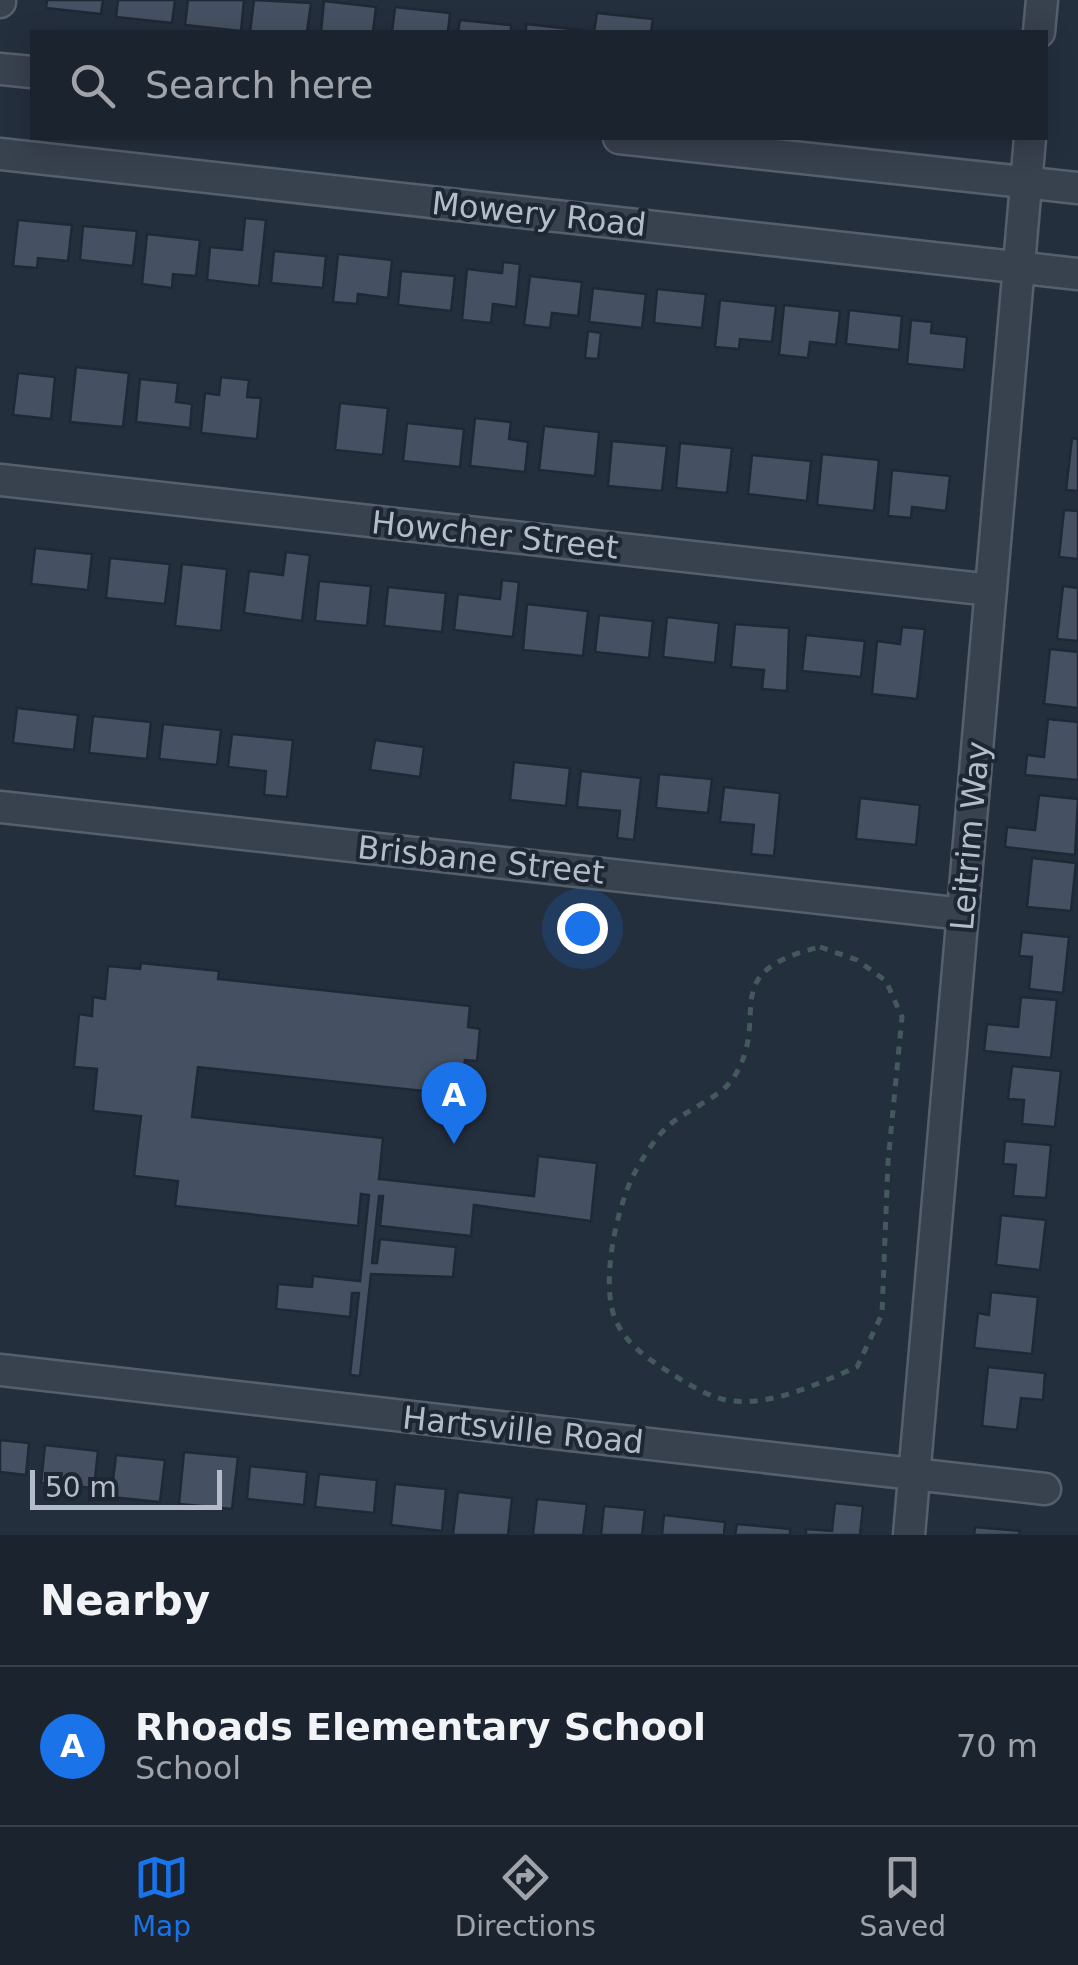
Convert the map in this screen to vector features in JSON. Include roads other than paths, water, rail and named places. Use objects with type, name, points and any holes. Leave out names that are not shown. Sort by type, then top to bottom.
[{"type":"street","points":[[1040,30],[1042,0]]},
{"type":"street","points":[[0,68],[30,72]]},
{"type":"street","points":[[637,140],[1078,188]]},
{"type":"street","name":"Leitrim Way","points":[[909,1535],[1030,140]]},
{"type":"street","name":"Mowery Road","points":[[0,154],[1078,274]]},
{"type":"street","name":"Howcher Street","points":[[0,480],[991,590]]},
{"type":"street","name":"Brisbane Street","points":[[0,806],[963,914]]},
{"type":"street","name":"Hartsville Road","points":[[0,1370],[1045,1489]]},
{"type":"place","name":"Rhoads Elementary School","points":[[454,1144]]}]
